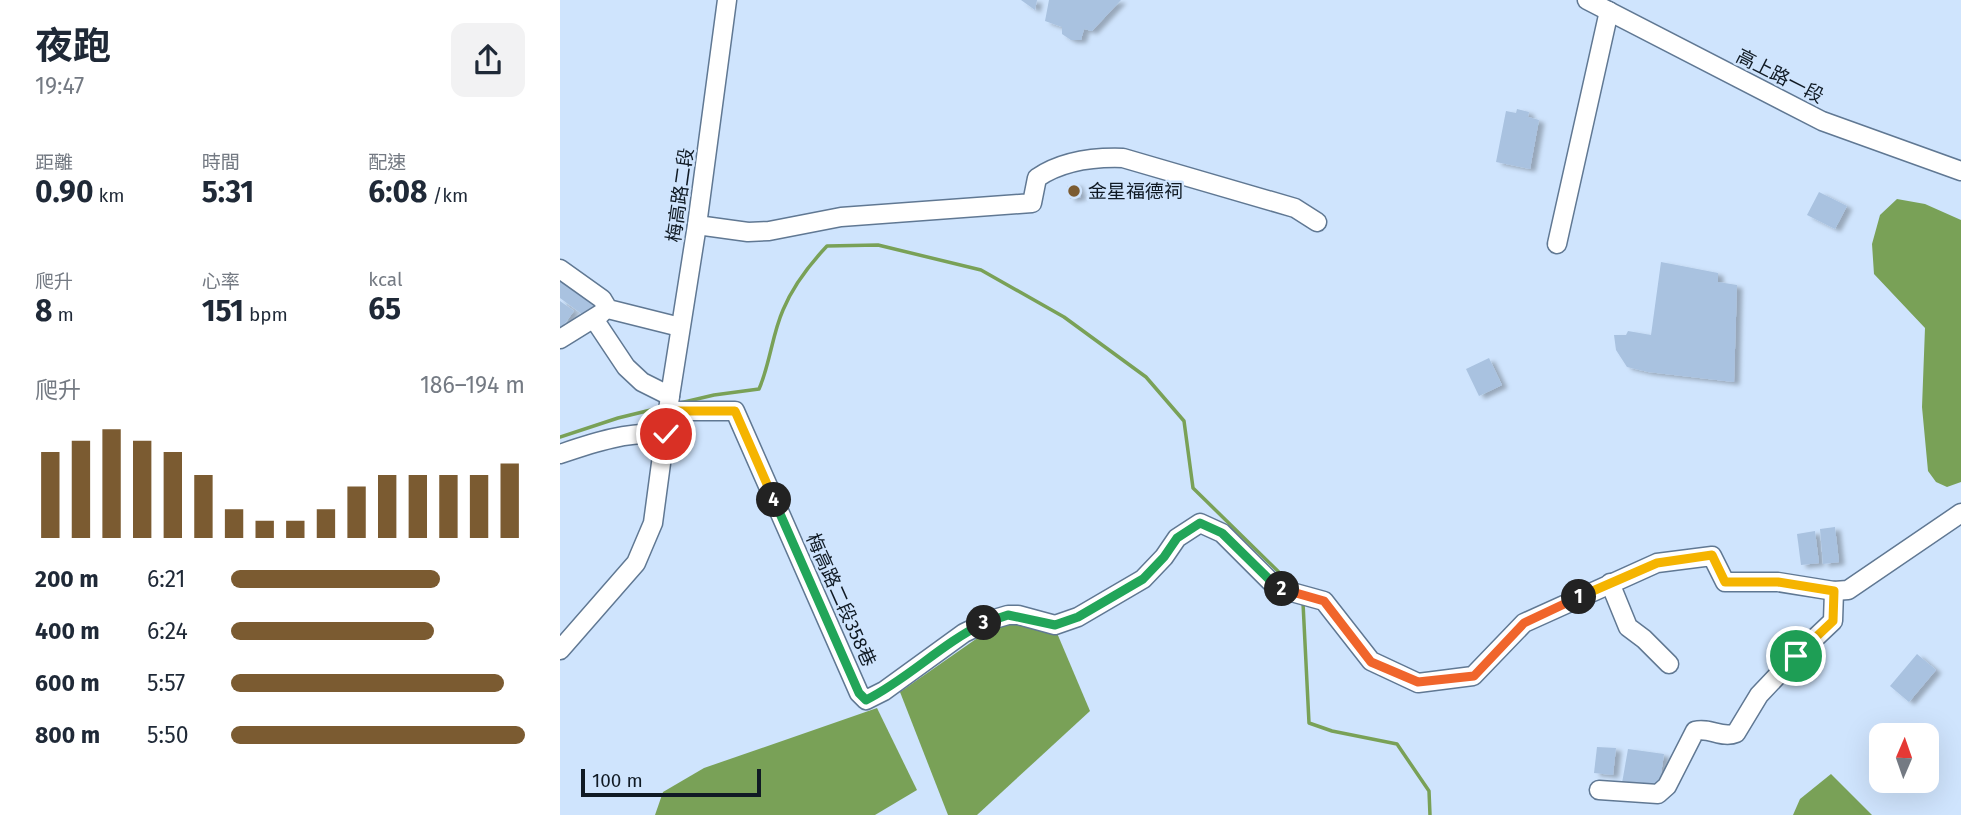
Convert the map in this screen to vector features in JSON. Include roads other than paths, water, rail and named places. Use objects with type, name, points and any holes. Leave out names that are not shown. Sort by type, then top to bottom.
[{"type":"street","name":"梅高路二段","points":[[560,650],[636,563],[653,523],[727,0]]},
{"type":"street","name":"高上路一段","points":[[1587,0],[1822,121],[1961,171]]},
{"type":"street","points":[[1558,244],[1609,11]]},
{"type":"street","points":[[697,225],[748,232],[769,231],[854,216],[1032,203],[1037,178],[1044,173],[1098,157],[1123,158],[1295,208],[1317,222]]},
{"type":"street","points":[[560,268],[602,299],[601,314],[626,368],[669,403]]},
{"type":"street","points":[[560,339],[601,314],[680,327]]},
{"type":"street","name":"梅高路二段358巷","points":[[669,403],[735,411],[859,693],[866,700],[884,691],[964,633],[991,620],[1018,615],[1055,625],[1078,617],[1143,579],[1164,557],[1177,538],[1200,523],[1222,533],[1278,588],[1324,601],[1371,662],[1418,682],[1474,676],[1524,623],[1610,583]]},
{"type":"street","points":[[560,454],[604,439],[651,433],[666,434]]},
{"type":"street","points":[[1669,664],[1628,627],[1610,583],[1657,563],[1712,555],[1725,582],[1778,582],[1834,591],[1848,590],[1961,513]]},
{"type":"street","points":[[1599,790],[1658,794],[1667,786],[1695,731],[1706,730],[1727,736],[1736,733],[1759,695],[1833,621],[1834,591]]},
{"type":"waterway","points":[[680,403],[759,389],[787,301],[802,276],[827,246],[878,245],[981,270],[1064,317],[1146,377],[1184,421],[1193,488],[1290,583]]},
{"type":"waterway","points":[[560,437],[663,407]]},
{"type":"waterway","points":[[1303,603],[1309,723],[1332,731],[1397,744],[1429,791],[1430,815]]},
{"type":"place","name":"金星福德祠","points":[[1074,191]]}]
